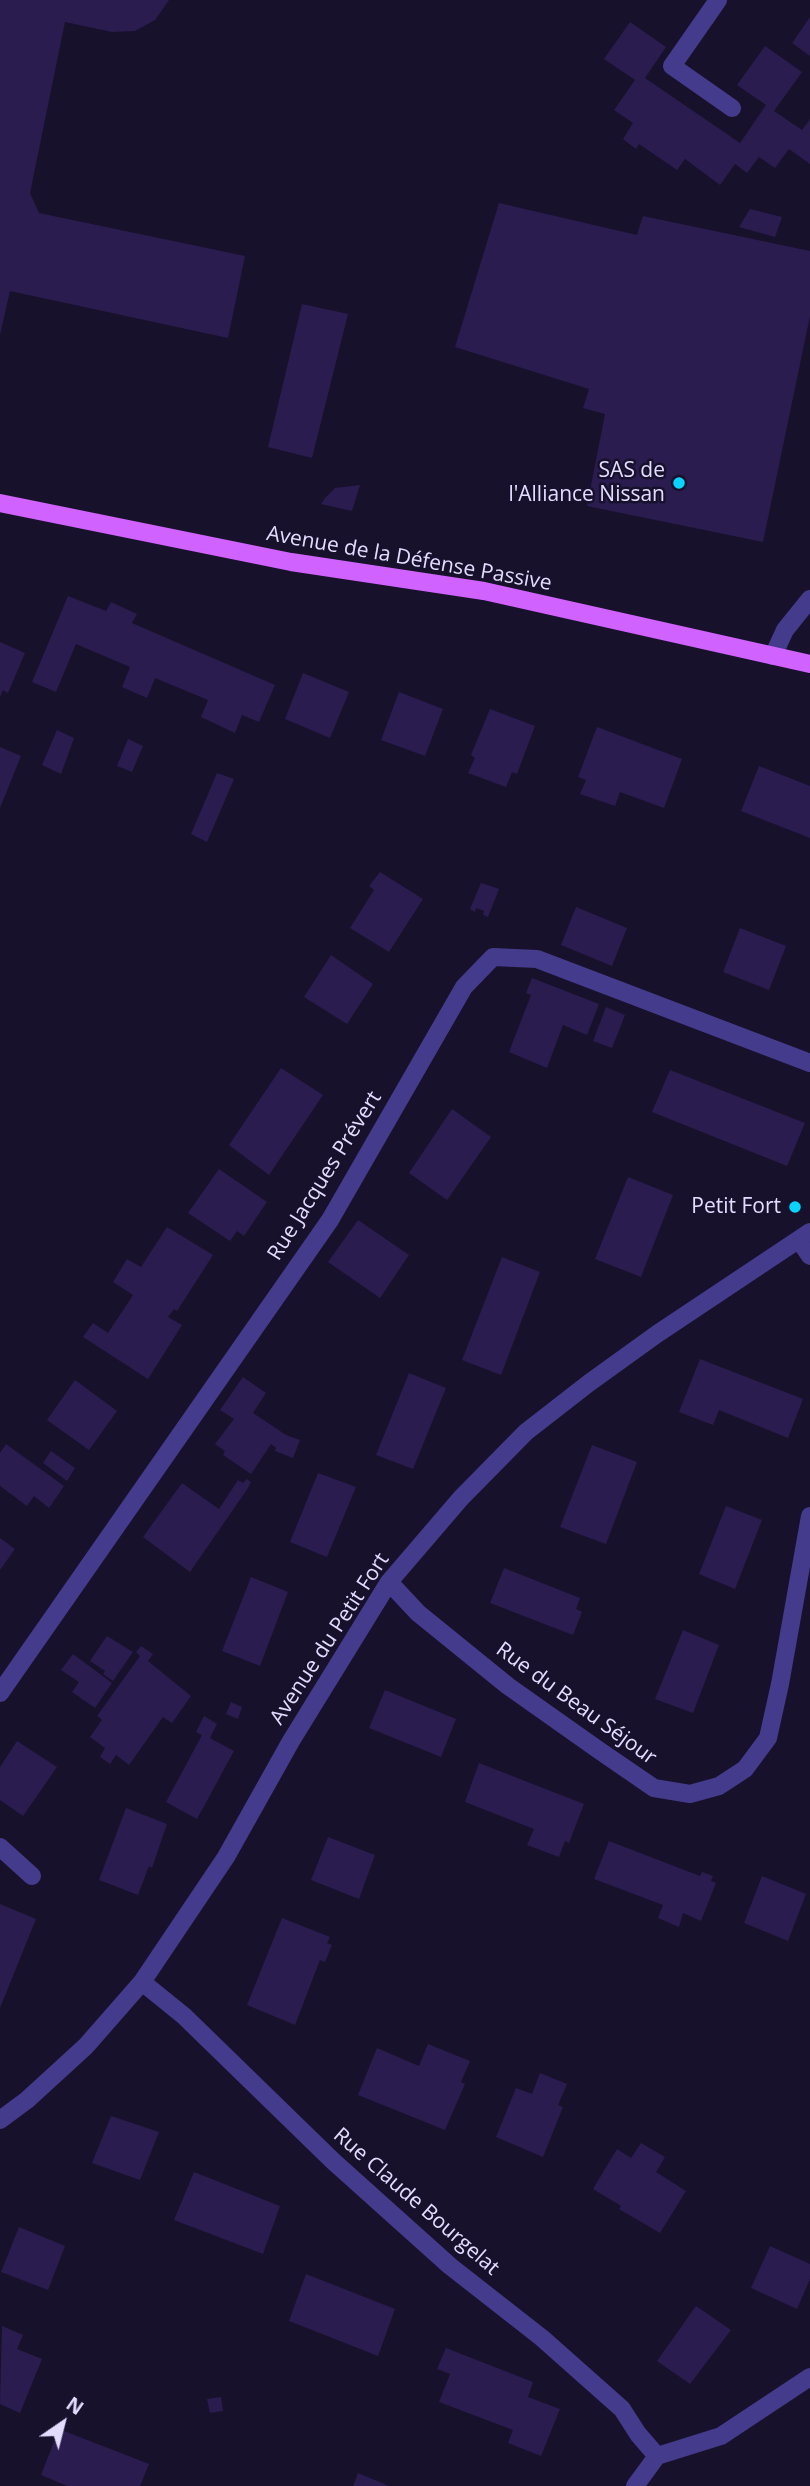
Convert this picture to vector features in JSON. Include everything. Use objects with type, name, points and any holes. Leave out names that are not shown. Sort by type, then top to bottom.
[{"type":"main road","name":"Avenue de la Défense Passive","points":[[0,503],[291,562],[484,591],[810,664]]},
{"type":"street","points":[[718,0],[672,66],[732,108]]},
{"type":"street","points":[[773,656],[785,630],[810,599]]},
{"type":"street","name":"Rue Jacques Prévert","points":[[0,1693],[330,1220],[464,987],[493,957],[537,959],[810,1063]]},
{"type":"street","points":[[804,1236],[810,1256]]},
{"type":"street","name":"Avenue du Petit Fort","points":[[0,2120],[27,2100],[86,2046],[142,1982],[226,1857],[291,1741],[389,1583],[461,1498],[526,1432],[657,1334],[804,1236]]},
{"type":"street","name":"Rue du Beau Séjour","points":[[389,1583],[418,1613],[508,1686],[600,1751],[654,1788],[690,1794],[719,1786],[745,1769],[768,1738],[810,1516]]},
{"type":"street","points":[[0,1847],[32,1876]]},
{"type":"street","name":"Rue Claude Bourgelat","points":[[142,1982],[184,2016],[333,2161],[450,2266],[542,2339],[622,2409],[657,2456]]},
{"type":"street","points":[[635,2486],[657,2456],[721,2436],[810,2377]]},
{"type":"building","points":[[0,0],[169,0],[155,20],[135,31],[112,32],[65,22],[30,193],[39,213],[245,256],[228,338],[10,291],[0,335]]},
{"type":"building","points":[[810,17],[810,56],[792,43]]},
{"type":"building","points":[[630,22],[666,47],[645,78],[740,143],[766,105],[737,85],[765,46],[802,72],[774,111],[802,130],[810,119],[810,164],[789,149],[775,168],[759,157],[747,173],[735,164],[720,185],[685,159],[677,170],[639,144],[636,149],[623,139],[633,123],[614,110],[635,80],[604,59]]},
{"type":"building","points":[[499,203],[637,235],[643,216],[810,251],[810,316],[763,542],[587,506],[605,414],[583,408],[589,389],[455,347]]},
{"type":"building","points":[[750,209],[782,217],[775,237],[739,227]]},
{"type":"building","points":[[302,304],[348,314],[312,458],[268,447]]},
{"type":"building","points":[[360,485],[352,511],[321,504],[335,488]]},
{"type":"building","points":[[68,596],[106,611],[111,602],[137,614],[132,623],[275,685],[259,722],[242,715],[235,733],[201,717],[208,700],[155,678],[147,698],[122,687],[130,667],[76,644],[56,692],[32,682]]},
{"type":"building","points":[[0,642],[25,653],[8,693],[3,690],[0,697]]},
{"type":"building","points":[[303,673],[349,692],[330,738],[285,719]]},
{"type":"building","points":[[399,692],[443,709],[425,756],[381,740]]},
{"type":"building","points":[[490,709],[535,726],[517,774],[512,772],[506,787],[468,773],[475,758],[471,755]]},
{"type":"building","points":[[597,727],[682,759],[664,808],[620,792],[615,806],[580,794],[586,780],[578,777]]},
{"type":"building","points":[[57,730],[74,738],[61,774],[42,765]]},
{"type":"building","points":[[128,739],[143,746],[132,772],[117,766]]},
{"type":"building","points":[[0,747],[21,756],[0,808]]},
{"type":"building","points":[[759,766],[810,786],[810,838],[741,811]]},
{"type":"building","points":[[217,773],[234,779],[207,842],[191,834]]},
{"type":"building","points":[[380,872],[423,899],[389,952],[350,928],[374,890],[369,886]]},
{"type":"building","points":[[481,883],[499,889],[488,917],[483,915],[484,911],[476,908],[475,912],[470,909]]},
{"type":"building","points":[[576,907],[627,928],[612,966],[561,945]]},
{"type":"building","points":[[740,928],[786,946],[769,990],[723,972]]},
{"type":"building","points":[[331,955],[373,984],[347,1024],[304,997]]},
{"type":"building","points":[[532,978],[599,1004],[587,1035],[563,1025],[547,1068],[509,1052],[531,995],[526,993]]},
{"type":"building","points":[[606,1007],[625,1015],[612,1048],[593,1041]]},
{"type":"building","points":[[281,1068],[323,1095],[269,1175],[229,1145]]},
{"type":"building","points":[[670,1070],[805,1123],[787,1166],[652,1112]]},
{"type":"building","points":[[452,1109],[491,1137],[447,1200],[409,1173]]},
{"type":"building","points":[[219,1169],[267,1202],[244,1236],[237,1231],[230,1241],[188,1213]]},
{"type":"building","points":[[628,1177],[673,1195],[641,1277],[595,1259]]},
{"type":"building","points":[[358,1220],[409,1255],[380,1298],[328,1262]]},
{"type":"building","points":[[167,1227],[213,1255],[177,1311],[174,1309],[168,1317],[182,1325],[148,1379],[83,1337],[93,1323],[108,1333],[133,1295],[113,1282],[127,1259],[141,1267]]},
{"type":"building","points":[[502,1257],[540,1272],[501,1375],[462,1360]]},
{"type":"building","points":[[700,1359],[803,1399],[788,1438],[719,1410],[713,1425],[679,1412]]},
{"type":"building","points":[[409,1373],[446,1388],[413,1469],[376,1455]]},
{"type":"building","points":[[243,1377],[266,1393],[253,1413],[286,1435],[300,1440],[293,1458],[275,1451],[276,1448],[271,1444],[251,1474],[223,1455],[225,1451],[215,1444],[234,1419],[220,1410]]},
{"type":"building","points":[[75,1380],[117,1411],[89,1450],[47,1420]]},
{"type":"building","points":[[6,1444],[64,1486],[49,1508],[34,1496],[27,1506],[0,1486],[0,1453]]},
{"type":"building","points":[[592,1445],[637,1462],[606,1544],[560,1527]]},
{"type":"building","points":[[51,1451],[75,1468],[67,1481],[43,1463]]},
{"type":"building","points":[[318,1473],[356,1487],[327,1557],[290,1542]]},
{"type":"building","points":[[247,1479],[251,1482],[248,1488],[190,1572],[143,1537],[182,1483],[219,1509],[238,1480],[243,1483]]},
{"type":"building","points":[[726,1506],[762,1520],[735,1589],[699,1574]]},
{"type":"building","points":[[0,1538],[15,1549],[0,1570]]},
{"type":"building","points":[[504,1568],[580,1598],[576,1609],[582,1612],[573,1635],[490,1603]]},
{"type":"building","points":[[251,1577],[288,1592],[260,1666],[222,1651]]},
{"type":"building","points":[[683,1630],[719,1645],[693,1713],[655,1699]]},
{"type":"building","points":[[107,1636],[133,1652],[113,1681],[103,1674],[105,1671],[90,1661]]},
{"type":"building","points":[[141,1646],[153,1654],[148,1661],[191,1696],[172,1723],[163,1717],[129,1765],[116,1755],[110,1764],[100,1757],[105,1748],[90,1737],[102,1720],[97,1716],[140,1656],[136,1652]]},
{"type":"building","points":[[73,1654],[112,1683],[95,1708],[72,1692],[79,1682],[61,1670]]},
{"type":"building","points":[[385,1690],[456,1719],[441,1757],[369,1728]]},
{"type":"building","points":[[231,1702],[242,1707],[238,1719],[226,1714]]},
{"type":"building","points":[[204,1716],[217,1724],[210,1738],[234,1751],[197,1819],[166,1802],[202,1735],[196,1732]]},
{"type":"building","points":[[17,1741],[57,1767],[23,1816],[0,1800],[0,1767]]},
{"type":"building","points":[[479,1763],[584,1804],[569,1843],[565,1841],[559,1857],[527,1845],[534,1829],[465,1802]]},
{"type":"building","points":[[126,1808],[167,1824],[152,1868],[149,1866],[138,1895],[99,1880]]},
{"type":"building","points":[[328,1837],[375,1855],[359,1899],[311,1880]]},
{"type":"building","points":[[609,1841],[700,1876],[702,1872],[713,1876],[711,1881],[716,1883],[701,1921],[683,1913],[679,1927],[658,1918],[663,1905],[594,1879]]},
{"type":"building","points":[[762,1876],[806,1894],[788,1941],[744,1923]]},
{"type":"building","points":[[0,1904],[36,1919],[0,2008]]},
{"type":"building","points":[[282,1918],[330,1937],[327,1943],[332,1945],[325,1962],[320,1960],[295,2025],[247,2005]]},
{"type":"building","points":[[428,2044],[470,2061],[461,2082],[465,2084],[445,2130],[358,2095],[377,2048],[419,2066]]},
{"type":"building","points":[[540,2073],[567,2084],[558,2105],[563,2107],[543,2157],[496,2137],[516,2088],[532,2094]]},
{"type":"building","points":[[111,2116],[159,2132],[140,2180],[92,2163]]},
{"type":"building","points":[[641,2143],[665,2157],[656,2172],[686,2191],[660,2233],[619,2209],[621,2206],[593,2189],[617,2149],[631,2158]]},
{"type":"building","points":[[194,2172],[280,2206],[263,2254],[174,2220]]},
{"type":"building","points":[[19,2227],[65,2246],[48,2290],[1,2272]]},
{"type":"building","points":[[770,2246],[810,2264],[810,2279],[797,2309],[751,2288]]},
{"type":"building","points":[[306,2274],[395,2309],[378,2356],[289,2321]]},
{"type":"building","points":[[696,2306],[731,2330],[690,2384],[657,2361]]},
{"type":"building","points":[[2,2326],[23,2335],[17,2349],[42,2359],[20,2413],[0,2404]]},
{"type":"building","points":[[446,2348],[533,2382],[528,2397],[560,2409],[541,2456],[508,2443],[513,2430],[439,2402],[450,2374],[437,2369]]},
{"type":"building","points":[[221,2397],[223,2411],[210,2413],[207,2399]]},
{"type":"building","points":[[59,2429],[149,2464],[140,2486],[67,2486],[41,2475]]},
{"type":"building","points":[[358,2473],[389,2486],[353,2486]]},
{"type":"place","name":"SAS de l'Alliance Nissan","points":[[679,483]]},
{"type":"place","name":"Petit Fort","points":[[795,1207]]}]
